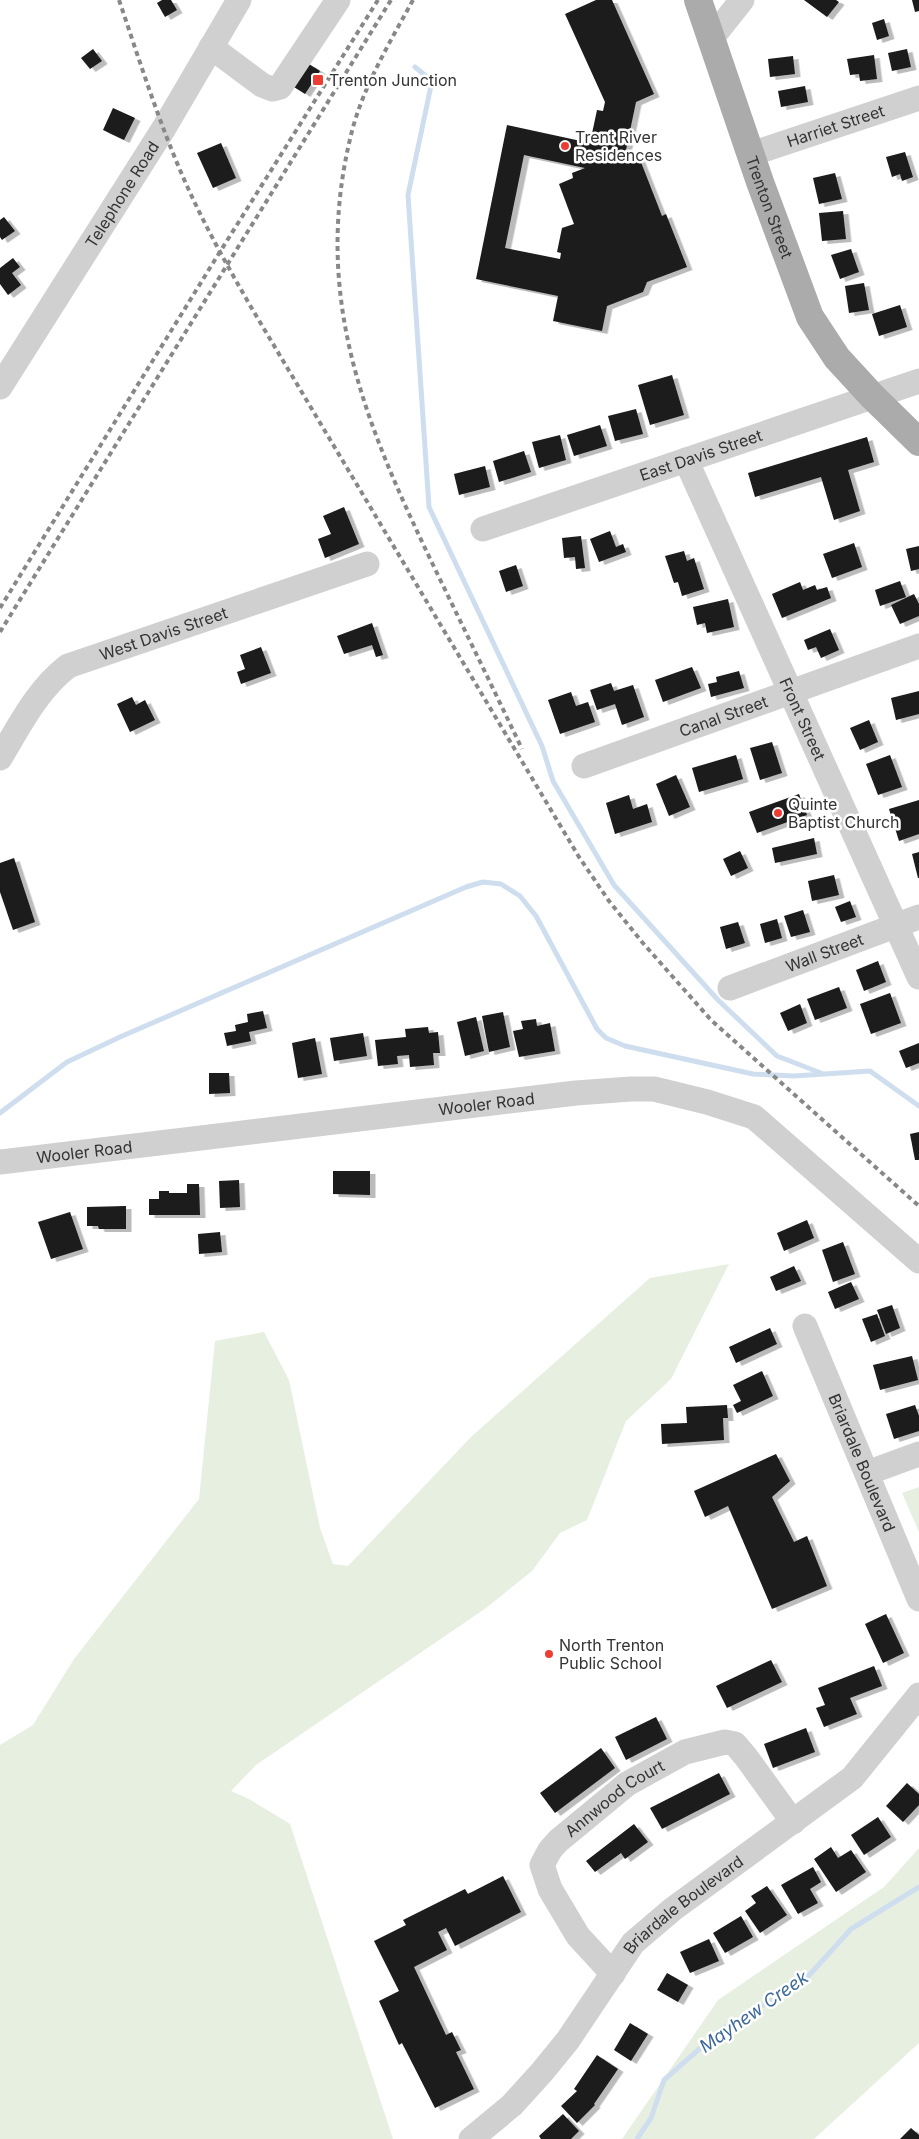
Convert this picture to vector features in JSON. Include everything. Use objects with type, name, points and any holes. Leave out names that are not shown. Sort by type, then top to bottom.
[{"type":"main road","name":"Trenton Street","points":[[698,0],[776,227],[810,317],[837,358],[919,442]]},
{"type":"street","name":"Telephone Road","points":[[0,387],[164,128],[239,0]]},
{"type":"street","points":[[211,47],[262,84],[272,89],[280,87],[338,0]]},
{"type":"street","points":[[711,39],[742,0]]},
{"type":"street","name":"Harriet Street","points":[[751,154],[919,98]]},
{"type":"street","name":"East Davis Street","points":[[483,529],[919,381]]},
{"type":"street","name":"Front Street","points":[[686,460],[789,693],[919,977]]},
{"type":"street","name":"West Davis Street","points":[[0,758],[37,698],[53,678],[68,666],[367,564]]},
{"type":"street","name":"Canal Street","points":[[584,766],[919,646]]},
{"type":"street","name":"Wall Street","points":[[730,988],[919,917]]},
{"type":"street","name":"Wooler Road","points":[[0,1162],[576,1093],[630,1089],[654,1090],[707,1102],[754,1117],[919,1261]]},
{"type":"street","name":"Briardale Boulevard","points":[[805,1326],[919,1599]]},
{"type":"street","points":[[867,1473],[919,1454]]},
{"type":"street","name":"Briardale Boulevard","points":[[471,2139],[512,2105],[542,2072],[568,2040],[633,1943],[647,1930],[852,1778],[919,1695]]},
{"type":"street","name":"Annwood Court","points":[[613,1974],[578,1936],[550,1888],[542,1865],[550,1850],[558,1841],[612,1794],[685,1752],[726,1742],[735,1744],[746,1757],[793,1822]]},
{"type":"shaded area","points":[[729,1264],[671,1379],[626,1421],[587,1520],[560,1533],[532,1571],[486,1608],[256,1765],[231,1791],[249,1799],[290,1824],[393,2139],[0,2139],[0,1745],[33,1725],[74,1659],[199,1499],[215,1341],[264,1332],[289,1380],[320,1528],[333,1564],[348,1566],[472,1436],[650,1278]]},
{"type":"shaded area","points":[[919,1487],[919,1532],[902,1493]]},
{"type":"shaded area","points":[[919,1848],[919,2043],[814,2139],[622,2139],[718,2000],[884,1887]]},
{"type":"building","points":[[162,0],[171,0],[177,10],[165,17],[157,3]]},
{"type":"building","points":[[596,0],[612,0],[654,94],[636,102],[626,150],[628,155],[637,152],[662,216],[666,214],[687,267],[647,282],[643,292],[607,306],[602,331],[553,321],[558,296],[476,279],[507,125],[590,143],[597,110],[603,111],[605,102],[565,14]],"holes":[[[524,155],[585,168],[572,173],[573,178],[559,184],[574,224],[562,228],[557,252],[561,253],[560,259],[505,248]]]},
{"type":"building","points":[[804,0],[836,0],[839,2],[827,17]]},
{"type":"building","points":[[912,0],[919,0],[919,11],[915,12]]},
{"type":"building","points":[[884,19],[889,36],[877,40],[872,23]]},
{"type":"building","points":[[93,49],[102,61],[90,69],[81,58]]},
{"type":"building","points":[[907,49],[911,67],[892,71],[888,53]]},
{"type":"building","points":[[874,55],[877,79],[860,81],[859,74],[850,75],[847,59]]},
{"type":"building","points":[[793,56],[795,74],[770,77],[768,59]]},
{"type":"building","points":[[309,64],[320,71],[305,94],[294,87]]},
{"type":"building","points":[[805,86],[808,102],[781,107],[778,91]]},
{"type":"building","points":[[113,108],[135,118],[124,140],[103,130]]},
{"type":"building","points":[[221,143],[236,178],[213,188],[197,153]]},
{"type":"building","points":[[905,152],[913,177],[902,181],[900,174],[892,177],[886,157]]},
{"type":"building","points":[[835,173],[842,199],[819,204],[813,178]]},
{"type":"building","points":[[843,211],[846,239],[822,241],[819,213]]},
{"type":"building","points":[[4,217],[15,231],[2,240],[0,237],[0,220]]},
{"type":"building","points":[[851,249],[859,272],[840,279],[831,255]]},
{"type":"building","points":[[13,258],[20,267],[12,273],[21,285],[8,295],[0,284],[0,268]]},
{"type":"building","points":[[864,283],[869,310],[849,313],[845,286]]},
{"type":"building","points":[[900,305],[907,327],[879,336],[872,314]]},
{"type":"building","points":[[672,375],[684,415],[650,425],[638,385]]},
{"type":"building","points":[[636,409],[643,434],[615,441],[608,416]]},
{"type":"building","points":[[600,425],[607,446],[574,456],[567,435]]},
{"type":"building","points":[[560,435],[566,460],[539,468],[532,442]]},
{"type":"building","points":[[867,437],[874,462],[848,470],[860,511],[834,520],[821,477],[755,497],[748,473]]},
{"type":"building","points":[[524,451],[531,472],[499,482],[493,461]]},
{"type":"building","points":[[485,466],[490,487],[459,495],[454,474]]},
{"type":"building","points":[[344,507],[359,544],[325,558],[318,539],[331,534],[323,516]]},
{"type":"building","points":[[610,531],[616,547],[623,544],[626,552],[599,562],[590,539]]},
{"type":"building","points":[[581,536],[585,568],[576,569],[575,557],[564,558],[562,538]]},
{"type":"building","points":[[854,543],[862,567],[832,578],[823,554]]},
{"type":"building","points":[[919,546],[919,569],[911,571],[906,549]]},
{"type":"building","points":[[684,551],[687,561],[694,558],[704,589],[682,596],[678,582],[674,583],[665,556]]},
{"type":"building","points":[[516,565],[523,586],[506,592],[499,571]]},
{"type":"building","points":[[900,581],[906,597],[880,606],[875,590]]},
{"type":"building","points":[[800,582],[803,590],[815,585],[817,590],[827,587],[831,598],[782,618],[772,594]]},
{"type":"building","points":[[914,594],[919,604],[919,616],[900,624],[891,605]]},
{"type":"building","points":[[728,599],[734,627],[707,633],[705,623],[697,625],[693,607]]},
{"type":"building","points":[[372,623],[383,655],[376,657],[372,645],[344,654],[337,636]]},
{"type":"building","points":[[830,629],[839,650],[821,658],[816,647],[808,650],[804,640]]},
{"type":"building","points":[[261,647],[271,673],[241,684],[237,672],[245,669],[240,655]]},
{"type":"building","points":[[692,667],[701,688],[663,702],[655,680]]},
{"type":"building","points":[[739,671],[744,688],[711,697],[708,684],[717,682],[716,677]]},
{"type":"building","points":[[611,683],[614,691],[633,685],[644,717],[622,725],[615,704],[597,710],[590,690]]},
{"type":"building","points":[[919,691],[919,714],[896,720],[891,698]]},
{"type":"building","points":[[571,692],[576,706],[588,702],[595,722],[560,734],[548,700]]},
{"type":"building","points":[[132,697],[136,705],[145,700],[155,720],[130,732],[117,704]]},
{"type":"building","points":[[869,720],[878,742],[860,750],[850,728]]},
{"type":"building","points":[[772,742],[782,773],[760,780],[750,748]]},
{"type":"building","points":[[736,755],[743,779],[699,792],[692,768]]},
{"type":"building","points":[[890,755],[902,787],[878,795],[866,764]]},
{"type":"building","points":[[676,775],[690,807],[669,816],[656,784]]},
{"type":"building","name":"Quinte Baptist Church","points":[[799,794],[807,815],[757,833],[749,812]]},
{"type":"building","points":[[629,795],[633,809],[647,804],[652,822],[615,834],[606,803]]},
{"type":"building","points":[[919,800],[919,834],[899,841],[889,809]]},
{"type":"building","points":[[814,838],[817,854],[775,863],[772,848]]},
{"type":"building","points":[[740,851],[748,868],[731,876],[723,859]]},
{"type":"building","points":[[919,852],[919,878],[918,878],[912,854]]},
{"type":"building","points":[[14,858],[35,922],[13,930],[0,892],[0,863]]},
{"type":"building","points":[[834,875],[839,895],[812,901],[808,881]]},
{"type":"building","points":[[850,901],[856,917],[841,922],[835,907]]},
{"type":"building","points":[[803,910],[810,932],[791,937],[784,916]]},
{"type":"building","points":[[777,919],[782,938],[765,943],[760,924]]},
{"type":"building","points":[[738,922],[745,943],[726,949],[720,927]]},
{"type":"building","points":[[878,961],[886,982],[864,991],[856,970]]},
{"type":"building","points":[[839,987],[847,1008],[815,1020],[807,999]]},
{"type":"building","points":[[890,993],[901,1023],[871,1034],[860,1004]]},
{"type":"building","points":[[800,1004],[807,1023],[788,1031],[780,1013]]},
{"type":"building","points":[[263,1011],[267,1028],[249,1032],[251,1041],[227,1046],[224,1033],[236,1031],[235,1025],[248,1022],[247,1014]]},
{"type":"building","points":[[503,1012],[510,1047],[489,1052],[482,1016]]},
{"type":"building","points":[[476,1017],[484,1051],[465,1056],[457,1022]]},
{"type":"building","points":[[536,1019],[537,1026],[550,1023],[555,1051],[519,1057],[513,1031],[523,1029],[521,1021]]},
{"type":"building","points":[[428,1027],[429,1033],[438,1032],[440,1053],[433,1053],[434,1065],[410,1067],[409,1055],[397,1056],[398,1064],[378,1066],[375,1040],[406,1037],[405,1029]]},
{"type":"building","points":[[363,1033],[367,1056],[334,1061],[330,1038]]},
{"type":"building","points":[[315,1038],[322,1074],[298,1078],[292,1043]]},
{"type":"building","points":[[919,1043],[919,1063],[906,1068],[899,1051]]},
{"type":"building","points":[[209,1073],[229,1073],[230,1093],[209,1094]]},
{"type":"building","points":[[919,1132],[919,1160],[915,1160],[910,1134]]},
{"type":"building","points":[[333,1171],[370,1171],[370,1195],[333,1194]]},
{"type":"building","points":[[239,1180],[240,1207],[220,1208],[219,1181]]},
{"type":"building","points":[[187,1184],[199,1184],[200,1215],[149,1215],[149,1199],[159,1199],[159,1191],[187,1193]]},
{"type":"building","points":[[126,1206],[126,1229],[99,1229],[98,1226],[87,1226],[87,1207]]},
{"type":"building","points":[[70,1212],[83,1249],[51,1259],[38,1222]]},
{"type":"building","points":[[807,1220],[814,1238],[784,1251],[777,1233]]},
{"type":"building","points":[[220,1232],[222,1252],[199,1254],[198,1234]]},
{"type":"building","points":[[843,1242],[855,1274],[833,1282],[822,1250]]},
{"type":"building","points":[[794,1266],[801,1281],[776,1291],[770,1277]]},
{"type":"building","points":[[851,1282],[859,1299],[835,1309],[828,1292]]},
{"type":"building","points":[[892,1305],[900,1328],[886,1334],[877,1310]]},
{"type":"building","points":[[877,1314],[885,1336],[871,1342],[862,1319]]},
{"type":"building","points":[[770,1328],[777,1344],[736,1363],[729,1347]]},
{"type":"building","points":[[912,1356],[918,1380],[880,1390],[873,1365]]},
{"type":"building","points":[[762,1371],[773,1396],[737,1413],[733,1405],[741,1401],[733,1385]]},
{"type":"building","points":[[727,1405],[728,1418],[723,1418],[724,1440],[662,1444],[661,1424],[687,1423],[686,1407]]},
{"type":"building","points":[[915,1405],[919,1416],[919,1431],[894,1439],[886,1414]]},
{"type":"building","points":[[776,1454],[790,1481],[772,1497],[794,1542],[807,1536],[827,1586],[772,1609],[728,1506],[705,1517],[694,1491]]},
{"type":"building","points":[[886,1614],[904,1653],[883,1663],[865,1624]]},
{"type":"building","points":[[771,1660],[782,1682],[727,1708],[716,1686]]},
{"type":"building","points":[[874,1666],[882,1686],[850,1698],[857,1714],[824,1727],[816,1708],[825,1705],[818,1688]]},
{"type":"building","points":[[656,1717],[667,1739],[626,1760],[615,1737]]},
{"type":"building","points":[[806,1728],[815,1752],[773,1768],[764,1744]]},
{"type":"building","points":[[601,1748],[615,1768],[555,1813],[540,1793]]},
{"type":"building","points":[[719,1773],[730,1794],[662,1829],[650,1808]]},
{"type":"building","points":[[907,1783],[919,1794],[919,1805],[903,1822],[886,1806]]},
{"type":"building","points":[[878,1817],[891,1837],[864,1855],[851,1835]]},
{"type":"building","points":[[634,1824],[648,1842],[625,1859],[621,1853],[595,1872],[586,1861]]},
{"type":"building","points":[[831,1847],[838,1858],[851,1850],[866,1872],[836,1892],[814,1859]]},
{"type":"building","points":[[813,1867],[821,1882],[810,1889],[818,1903],[798,1914],[781,1885]]},
{"type":"building","points":[[503,1876],[521,1912],[455,1946],[446,1928],[438,1932],[447,1950],[414,1967],[446,2035],[452,2032],[461,2050],[456,2052],[474,2089],[435,2108],[402,2043],[399,2045],[379,2001],[399,1991],[374,1941],[406,1925],[403,1920],[465,1889],[468,1894]]},
{"type":"building","points":[[767,1886],[787,1915],[760,1933],[745,1911],[756,1903],[751,1896]]},
{"type":"building","points":[[741,1916],[753,1937],[725,1953],[713,1933]]},
{"type":"building","points":[[709,1939],[719,1961],[690,1973],[680,1952]]},
{"type":"building","points":[[667,1973],[688,1985],[678,2002],[657,1990]]},
{"type":"building","points":[[630,2023],[648,2034],[631,2061],[614,2050]]},
{"type":"building","points":[[597,2055],[618,2069],[595,2105],[577,2123],[561,2106],[577,2091],[574,2089]]},
{"type":"building","points":[[563,2114],[579,2131],[571,2139],[541,2139],[539,2136]]},
{"type":"building","points":[[911,2128],[919,2135],[919,2139],[900,2139]]},
{"type":"waterway","points":[[415,67],[432,81],[408,195],[429,507],[542,746],[553,781],[614,885],[718,1000],[777,1056],[821,1073]]},
{"type":"waterway","points":[[0,1113],[67,1062],[120,1037],[466,887],[483,882],[501,884],[520,896],[536,916],[597,1029],[606,1038],[625,1046],[753,1074],[794,1076],[870,1071],[919,1106]]},
{"type":"waterway","name":"Mayhew Creek","points":[[637,2139],[651,2118],[664,2080],[722,2029],[803,1982],[851,1929],[919,1887]]},
{"type":"railway","points":[[119,0],[168,140],[187,186],[218,247],[251,307],[579,857],[609,901],[642,942],[711,1020],[919,1206]]},
{"type":"railway","points":[[0,608],[378,0]]},
{"type":"railway","points":[[0,632],[391,0]]},
{"type":"railway","points":[[413,0],[363,97],[352,131],[341,191],[338,249],[342,304],[352,358],[368,412],[387,464],[436,571],[522,749]]},
{"type":"place","name":"Trenton Junction","points":[[318,80]]},
{"type":"place","name":"Trent River Residences","points":[[565,146]]},
{"type":"place","name":"Quinte Baptist Church","points":[[778,813]]},
{"type":"place","name":"North Trenton Public School","points":[[549,1654]]}]
